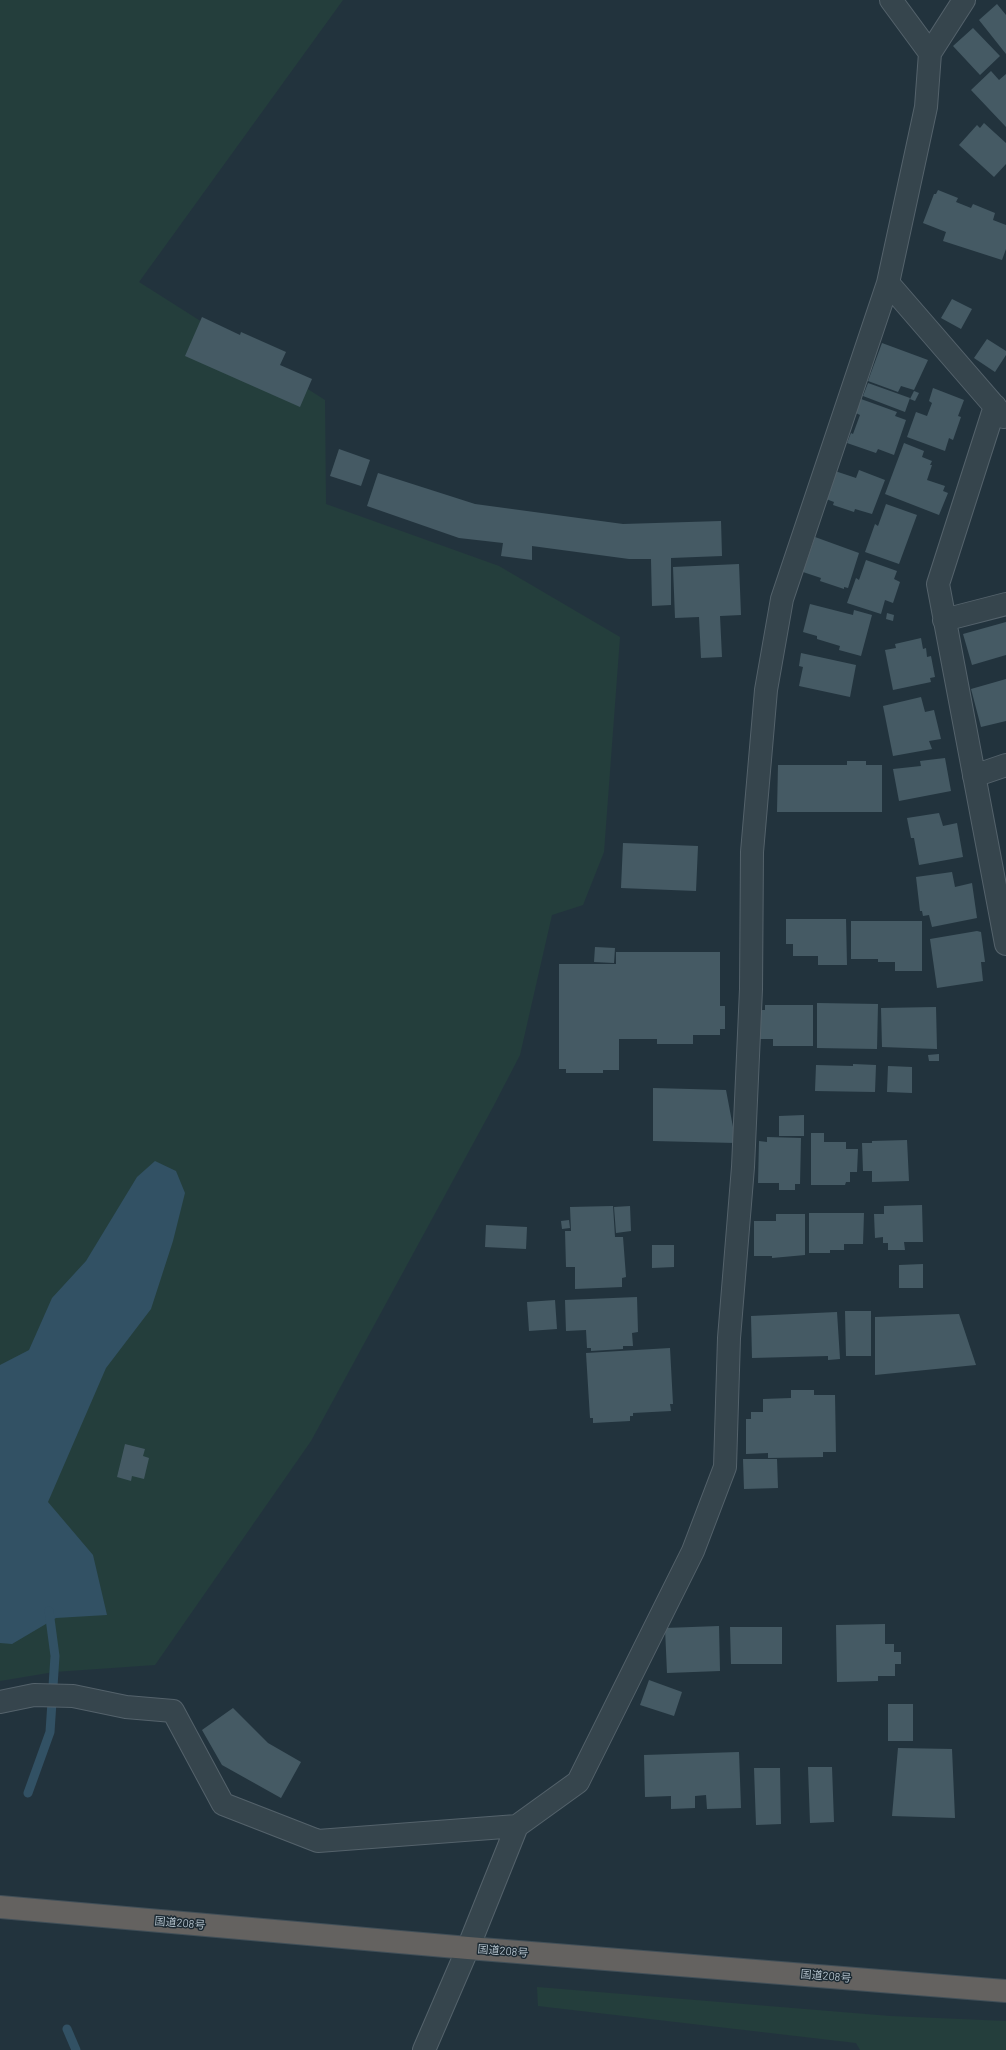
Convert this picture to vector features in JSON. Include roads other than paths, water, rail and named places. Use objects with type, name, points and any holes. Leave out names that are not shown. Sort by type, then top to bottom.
[{"type":"highway","name":"国道208号","points":[[0,1907],[468,1948],[1006,1991]]},
{"type":"street","points":[[891,0],[930,53]]},
{"type":"street","points":[[0,1702],[34,1695],[73,1696],[126,1707],[173,1711],[222,1804],[318,1841],[517,1826],[578,1782],[693,1551],[725,1467],[729,1338],[744,1159],[751,989],[752,852],[766,690],[782,599],[888,283],[926,107],[930,53],[964,0]]},
{"type":"street","points":[[888,283],[1000,413],[938,584],[1006,944]]},
{"type":"street","points":[[944,620],[1006,604]]},
{"type":"street","points":[[974,776],[1006,765]]},
{"type":"street","points":[[424,2050],[468,1948],[517,1826]]},
{"type":"water","points":[[155,1161],[176,1171],[185,1193],[173,1241],[151,1309],[106,1368],[48,1502],[93,1555],[107,1615],[56,1618],[12,1644],[0,1643],[0,1365],[29,1350],[52,1298],[86,1261],[137,1177]]},
{"type":"waterway","points":[[28,1793],[50,1732],[55,1656],[49,1611]]},
{"type":"waterway","points":[[67,2029],[76,2050]]}]
